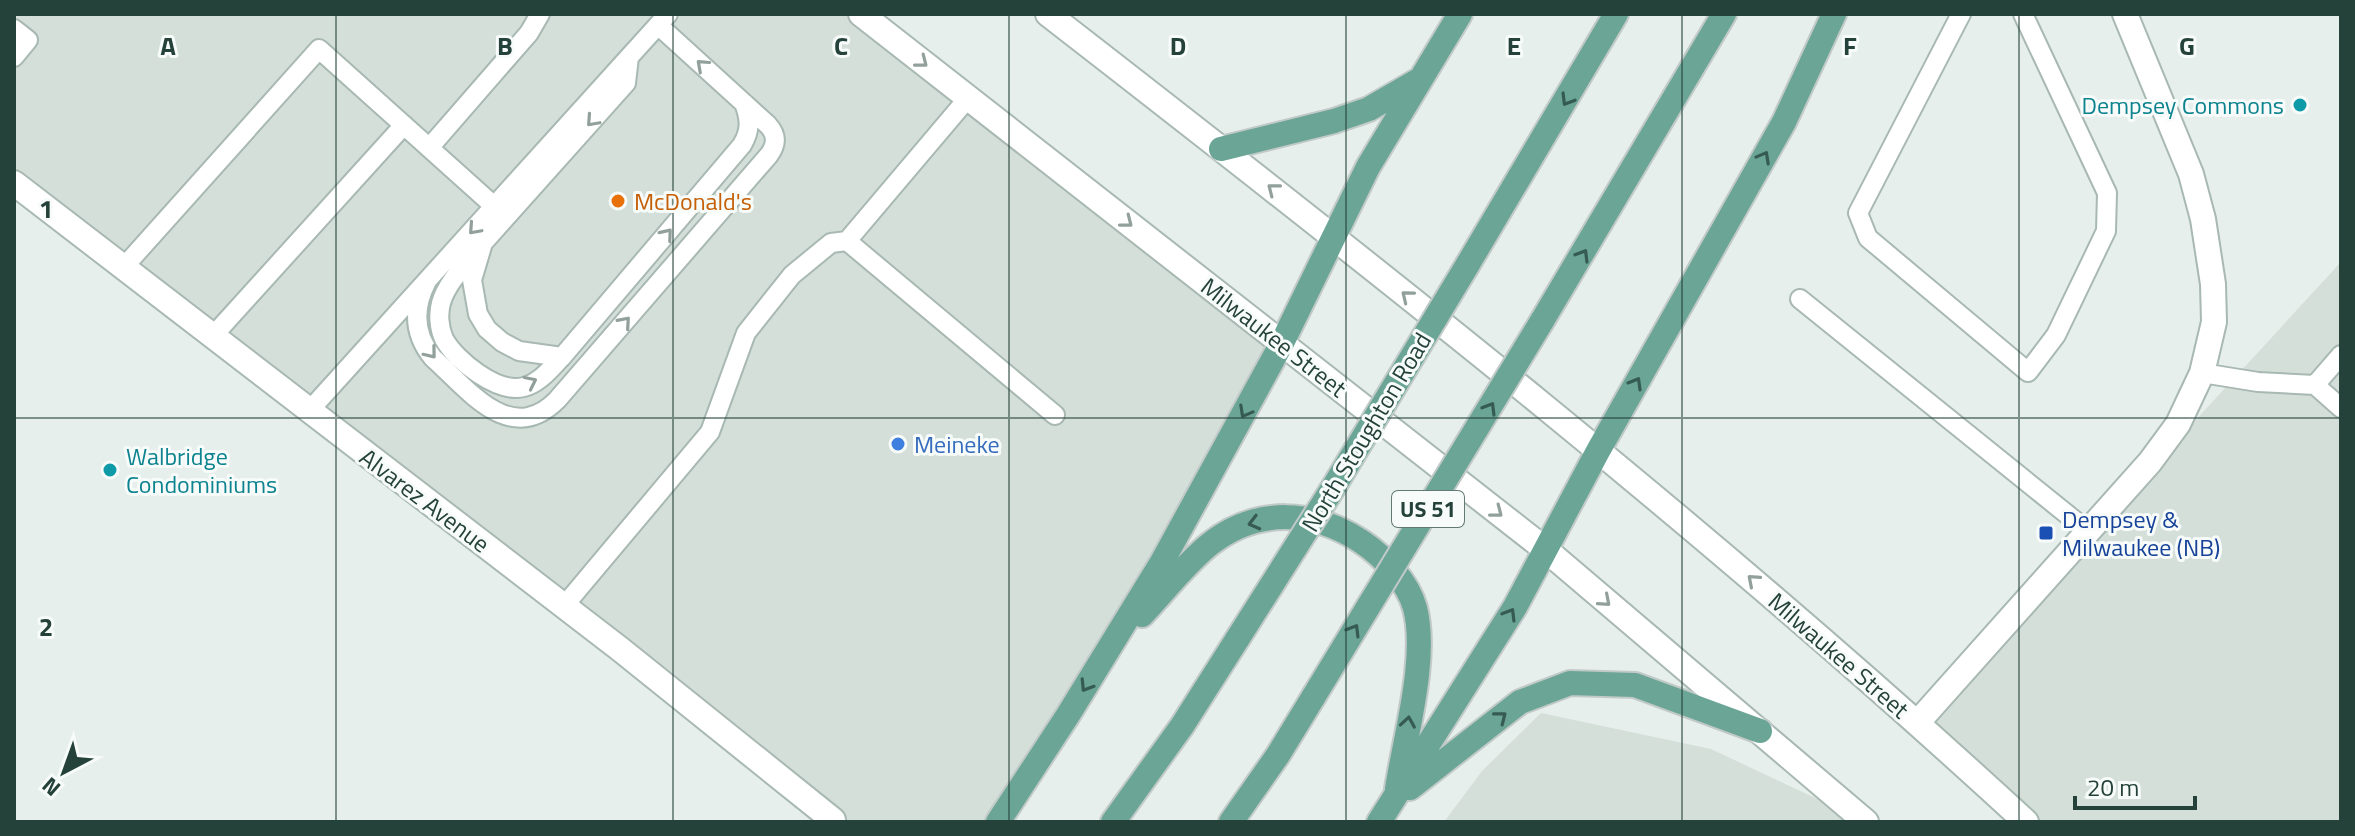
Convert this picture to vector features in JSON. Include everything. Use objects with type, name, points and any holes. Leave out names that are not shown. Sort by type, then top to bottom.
[{"type":"main road","points":[[998,822],[1162,562],[1282,343],[1368,167],[1460,14]]},
{"type":"main road","name":"US 51","points":[[1231,822],[1314,696],[1687,81],[1724,14]]},
{"type":"main road","points":[[1379,822],[1515,607],[1598,451],[1784,122],[1834,14]]},
{"type":"main road","name":"North Stoughton Road","points":[[1113,822],[1182,726],[1333,488],[1612,24]]},
{"type":"main road","points":[[1221,149],[1369,109],[1421,79]]},
{"type":"main road","points":[[1106,653],[1209,545],[1236,527],[1263,519],[1304,516],[1343,529],[1378,553],[1403,584],[1414,605],[1420,640],[1395,799]]},
{"type":"main road","points":[[1395,799],[1520,702],[1570,683],[1635,685],[1760,731]]},
{"type":"street","name":"Milwaukee Street","points":[[861,14],[1546,550],[1760,731],[1853,818]]},
{"type":"street","name":"Milwaukee Street","points":[[1048,14],[1334,237],[1688,524],[1918,722],[2026,822]]},
{"type":"street","points":[[1918,722],[2150,462],[2178,424],[2202,373],[2214,322],[2213,284],[2203,219],[2191,174],[2125,14]]},
{"type":"street","name":"Alvarez Avenue","points":[[14,183],[564,606],[833,820]]},
{"type":"lane","points":[[429,148],[529,33],[540,14]]},
{"type":"lane","points":[[1961,14],[1858,213],[1868,238],[2028,372],[2056,335],[2106,231],[2107,193],[2023,14]]},
{"type":"lane","points":[[309,411],[663,20],[774,132],[774,149],[557,400],[538,415],[514,418],[490,409],[425,348],[416,324],[416,309],[427,281]]},
{"type":"lane","points":[[14,29],[28,40],[14,57]]},
{"type":"lane","points":[[123,268],[319,49],[494,206]]},
{"type":"lane","points":[[629,57],[626,83],[483,243],[445,292],[441,302],[443,338],[451,349],[488,381],[523,388],[537,382],[562,357],[742,145],[749,133],[749,117],[744,103]]},
{"type":"lane","points":[[564,606],[710,432],[746,333],[792,275],[831,243],[847,241],[968,98]]},
{"type":"lane","points":[[212,337],[404,125]]},
{"type":"lane","points":[[847,241],[1055,415]]},
{"type":"lane","points":[[483,243],[472,280],[478,314],[487,329],[519,351],[562,357]]},
{"type":"lane","points":[[1800,299],[2089,532]]},
{"type":"lane","points":[[2315,385],[2341,355]]},
{"type":"lane","points":[[2202,373],[2258,382],[2315,385],[2341,408]]},
{"type":"shaded area","points":[[14,14],[861,14],[1282,343],[998,822],[835,822],[14,183]]},
{"type":"shaded area","points":[[2341,262],[2341,822],[2027,822],[1918,722]]},
{"type":"shaded area","points":[[1541,713],[1711,749],[1866,822],[1444,822],[1482,771]]},
{"type":"place","name":"Dempsey Commons","points":[[2300,105]]},
{"type":"place","name":"McDonald's","points":[[618,201]]},
{"type":"place","name":"Meineke","points":[[898,444]]},
{"type":"place","name":"Walbridge Condominiums","points":[[110,470]]},
{"type":"place","name":"Dempsey & Milwaukee (NB)","points":[[2046,533]]}]
